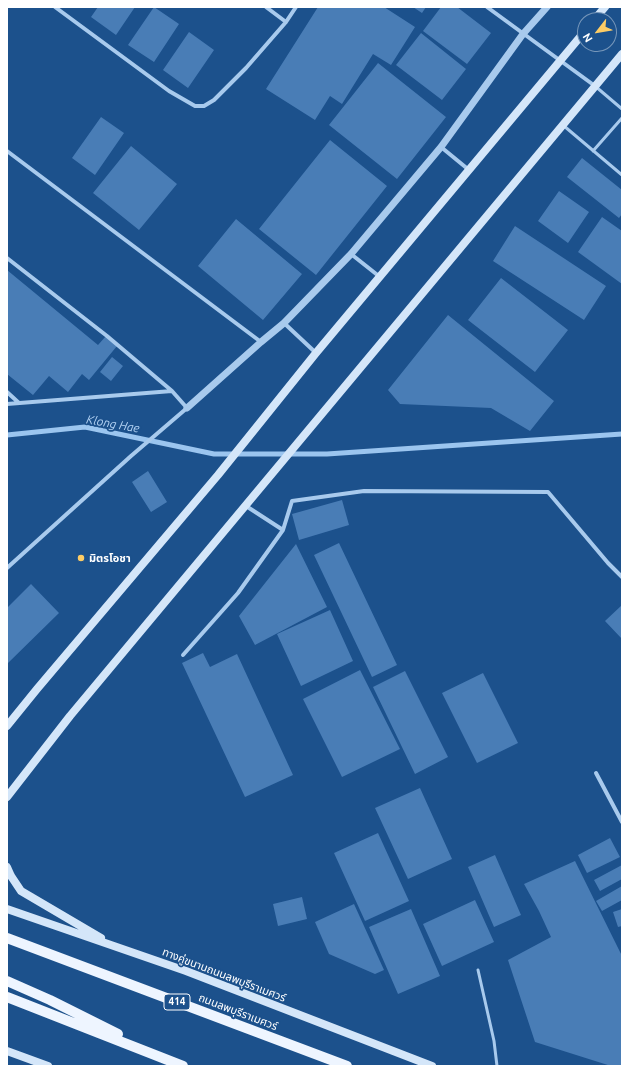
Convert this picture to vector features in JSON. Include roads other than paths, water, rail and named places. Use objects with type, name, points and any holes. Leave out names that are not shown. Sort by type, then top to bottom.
[{"type":"main road","points":[[7,726],[218,475],[316,353],[577,41]]},
{"type":"main road","points":[[7,797],[70,716],[622,54]]},
{"type":"main road","points":[[7,866],[11,876],[21,891],[116,946]]},
{"type":"main road","name":"ทางคู่ขนานถนนลพบุรีราเมศวร์","points":[[7,909],[186,971],[432,1066]]},
{"type":"main road","name":"ถนนลพบุรีราเมศวร์","points":[[7,938],[348,1066]]},
{"type":"main road","points":[[7,981],[50,1000],[183,1066]]},
{"type":"main road","points":[[7,997],[170,1060]]},
{"type":"main road","points":[[7,1050],[48,1066]]},
{"type":"street","points":[[55,7],[169,91],[195,106],[204,106],[214,100],[246,68],[286,22],[296,7]]},
{"type":"street","points":[[266,7],[286,22]]},
{"type":"street","points":[[487,7],[595,86]]},
{"type":"street","points":[[7,568],[131,456],[284,323],[352,254],[441,147],[524,34],[547,7]]},
{"type":"street","points":[[441,147],[469,170]]},
{"type":"street","points":[[7,151],[261,342]]},
{"type":"street","points":[[352,254],[380,277]]},
{"type":"street","points":[[7,258],[107,336],[172,391],[187,408]]},
{"type":"street","points":[[284,323],[316,353]]},
{"type":"street","points":[[7,404],[172,391]]},
{"type":"street","points":[[7,392],[19,403]]},
{"type":"street","points":[[183,655],[238,593],[282,530],[292,500],[364,491],[548,492],[608,563],[622,577]]},
{"type":"street","points":[[246,506],[282,530]]},
{"type":"street","points":[[596,773],[622,822]]},
{"type":"lane","points":[[595,86],[622,109]]},
{"type":"lane","points":[[593,151],[622,118]]},
{"type":"lane","points":[[562,125],[622,175]]},
{"type":"lane","points":[[478,970],[494,1041],[497,1066]]},
{"type":"waterway","name":"Klong Hae","points":[[7,435],[85,427],[214,454],[327,454],[622,434]]},
{"type":"place","name":"มิตรโอชา","points":[[81,558]]}]
